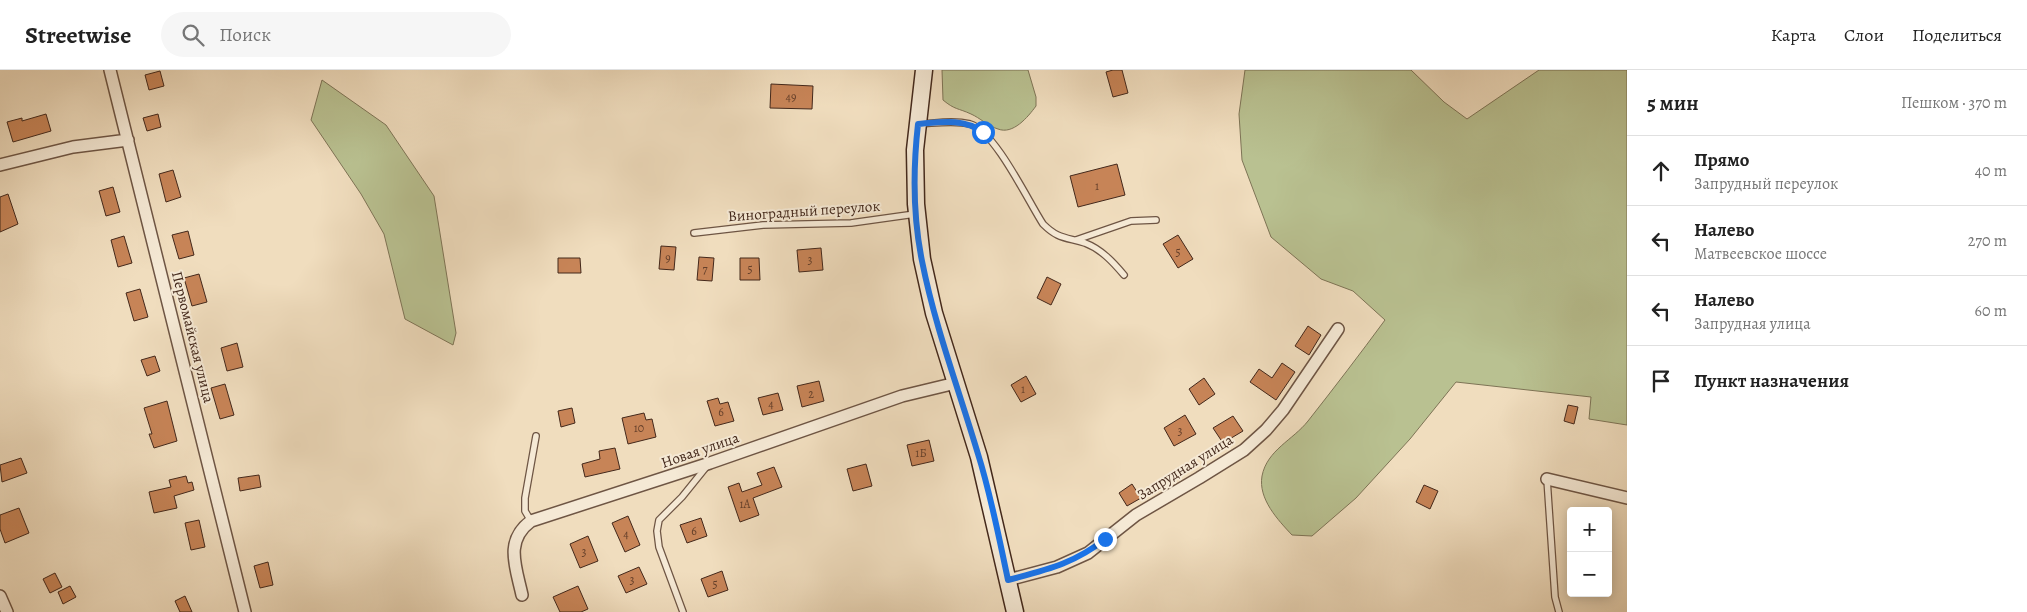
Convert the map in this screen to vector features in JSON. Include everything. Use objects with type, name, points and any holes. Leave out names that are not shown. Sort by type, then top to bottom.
[{"type":"main road","points":[[924,70],[915,150],[917,214],[922,259],[934,313],[979,457],[1015,612]]},
{"type":"street","name":"Первомайская улица","points":[[110,70],[245,612]]},
{"type":"street","points":[[0,165],[74,147],[128,140]]},
{"type":"street","name":"Запрудная улица","points":[[1008,580],[1057,567],[1088,553],[1136,516],[1244,450],[1266,430],[1283,410],[1338,329]]},
{"type":"street","name":"Новая улица","points":[[531,521],[710,463],[902,396],[956,384]]},
{"type":"street","points":[[1547,479],[1627,498]]},
{"type":"street","points":[[522,595],[513,552],[515,538],[522,528],[531,521]]},
{"type":"street","points":[[0,596],[7,612]]},
{"type":"lane","points":[[918,124],[952,121],[972,125],[983,132],[996,146],[1043,224],[1051,232],[1065,239],[1084,243],[1104,254],[1124,275]]},
{"type":"lane","name":"Виноградный переулок","points":[[694,233],[763,225],[851,223],[917,214]]},
{"type":"lane","points":[[1074,241],[1131,221],[1156,220]]},
{"type":"lane","points":[[531,521],[525,511],[525,498],[536,436]]},
{"type":"lane","points":[[683,612],[659,547],[658,520],[682,497],[710,463]]},
{"type":"lane","points":[[1547,479],[1555,597],[1559,612]]},
{"type":"green space","points":[[942,70],[1028,70],[1036,97],[1036,106],[1015,127],[1004,130],[994,128],[943,100]]},
{"type":"green space","points":[[1245,70],[1411,70],[1444,102],[1467,119],[1539,70],[1627,70],[1627,425],[1589,419],[1591,397],[1456,382],[1410,439],[1356,498],[1312,536],[1292,535],[1275,516],[1266,501],[1262,485],[1265,467],[1275,452],[1308,421],[1385,320],[1353,291],[1321,279],[1271,237],[1242,160],[1239,114]]},
{"type":"green space","points":[[322,80],[386,125],[434,196],[456,333],[453,345],[405,319],[384,234],[361,194],[311,120]]},
{"type":"building","points":[[1122,70],[1128,93],[1113,97],[1106,72]]},
{"type":"building","points":[[160,71],[164,86],[149,90],[145,75]]},
{"type":"building","points":[[771,84],[813,86],[812,109],[770,108]]},
{"type":"building","points":[[46,114],[51,131],[13,142],[7,122],[22,118],[22,121]]},
{"type":"building","points":[[158,114],[161,127],[147,131],[143,118]]},
{"type":"building","points":[[1117,164],[1125,195],[1078,207],[1070,176]]},
{"type":"building","points":[[173,170],[181,197],[166,202],[159,174]]},
{"type":"building","points":[[113,187],[120,212],[106,216],[99,191]]},
{"type":"building","points":[[8,194],[18,224],[0,232],[0,197]]},
{"type":"building","points":[[188,231],[194,255],[179,259],[172,235]]},
{"type":"building","points":[[1178,235],[1193,259],[1178,268],[1163,244]]},
{"type":"building","points":[[124,236],[132,263],[118,267],[111,240]]},
{"type":"building","points":[[661,246],[676,247],[674,270],[659,269]]},
{"type":"building","points":[[821,248],[823,270],[799,272],[797,250]]},
{"type":"building","points":[[699,257],[714,258],[712,281],[697,280]]},
{"type":"building","points":[[558,258],[580,258],[581,273],[558,273]]},
{"type":"building","points":[[740,258],[759,258],[760,280],[740,280]]},
{"type":"building","points":[[199,274],[207,302],[192,306],[184,278]]},
{"type":"building","points":[[1047,277],[1061,284],[1051,305],[1037,298]]},
{"type":"building","points":[[140,289],[148,317],[134,321],[126,293]]},
{"type":"building","points":[[1308,326],[1321,335],[1309,355],[1295,346]]},
{"type":"building","points":[[237,343],[243,367],[227,371],[221,348]]},
{"type":"building","points":[[155,356],[160,371],[147,376],[141,360]]},
{"type":"building","points":[[1282,363],[1295,372],[1276,400],[1250,382],[1259,369],[1272,378]]},
{"type":"building","points":[[1026,376],[1036,394],[1021,402],[1011,385]]},
{"type":"building","points":[[1204,378],[1215,394],[1199,405],[1189,389]]},
{"type":"building","points":[[819,381],[824,401],[802,407],[797,386]]},
{"type":"building","points":[[225,384],[234,415],[220,419],[211,388]]},
{"type":"building","points":[[778,393],[783,410],[763,415],[758,398]]},
{"type":"building","points":[[718,398],[720,404],[728,402],[734,421],[715,426],[707,401]]},
{"type":"building","points":[[167,401],[177,441],[154,448],[144,408]]},
{"type":"building","points":[[1568,405],[1578,407],[1574,424],[1564,421]]},
{"type":"building","points":[[572,408],[575,423],[561,427],[558,411]]},
{"type":"building","points":[[644,413],[646,420],[652,419],[656,437],[628,444],[622,418]]},
{"type":"building","points":[[1185,415],[1196,434],[1174,446],[1164,428]]},
{"type":"building","points":[[1233,416],[1243,431],[1223,443],[1213,428]]},
{"type":"building","points":[[929,440],[934,461],[912,466],[907,445]]},
{"type":"building","points":[[615,448],[620,469],[585,477],[582,464],[600,459],[599,451]]},
{"type":"building","points":[[21,458],[27,473],[2,482],[0,465]]},
{"type":"building","points":[[866,464],[872,486],[853,491],[847,469]]},
{"type":"building","points":[[774,467],[782,487],[753,498],[759,515],[740,522],[728,487],[739,483],[742,492],[762,485],[757,473]]},
{"type":"building","points":[[259,475],[261,487],[240,491],[238,478]]},
{"type":"building","points":[[186,476],[188,483],[192,482],[194,490],[174,496],[177,508],[154,513],[149,492],[171,487],[169,480]]},
{"type":"building","points":[[1132,484],[1141,498],[1127,506],[1119,493]]},
{"type":"building","points":[[1424,485],[1438,491],[1430,509],[1416,502]]},
{"type":"building","points":[[19,508],[29,533],[5,543],[0,529],[0,515]]},
{"type":"building","points":[[628,516],[640,545],[625,552],[612,523]]},
{"type":"building","points":[[701,518],[707,536],[687,543],[680,525]]},
{"type":"building","points":[[199,520],[205,547],[191,550],[185,523]]},
{"type":"building","points":[[588,536],[598,561],[580,568],[570,544]]},
{"type":"building","points":[[268,562],[273,585],[260,588],[254,566]]},
{"type":"building","points":[[639,567],[647,584],[626,593],[618,576]]},
{"type":"building","points":[[722,571],[728,590],[708,597],[701,579]]},
{"type":"building","points":[[55,573],[62,587],[50,593],[43,579]]},
{"type":"building","points":[[70,586],[76,597],[63,604],[58,592]]},
{"type":"building","points":[[578,586],[588,609],[581,612],[560,612],[553,597]]},
{"type":"building","points":[[185,596],[192,612],[180,612],[175,601]]},
{"type":"route","points":[[983,132],[972,125],[952,121],[918,124],[915,150],[916,204],[922,259],[934,313],[979,457],[1008,580],[1057,567],[1088,553],[1105,539]]}]
